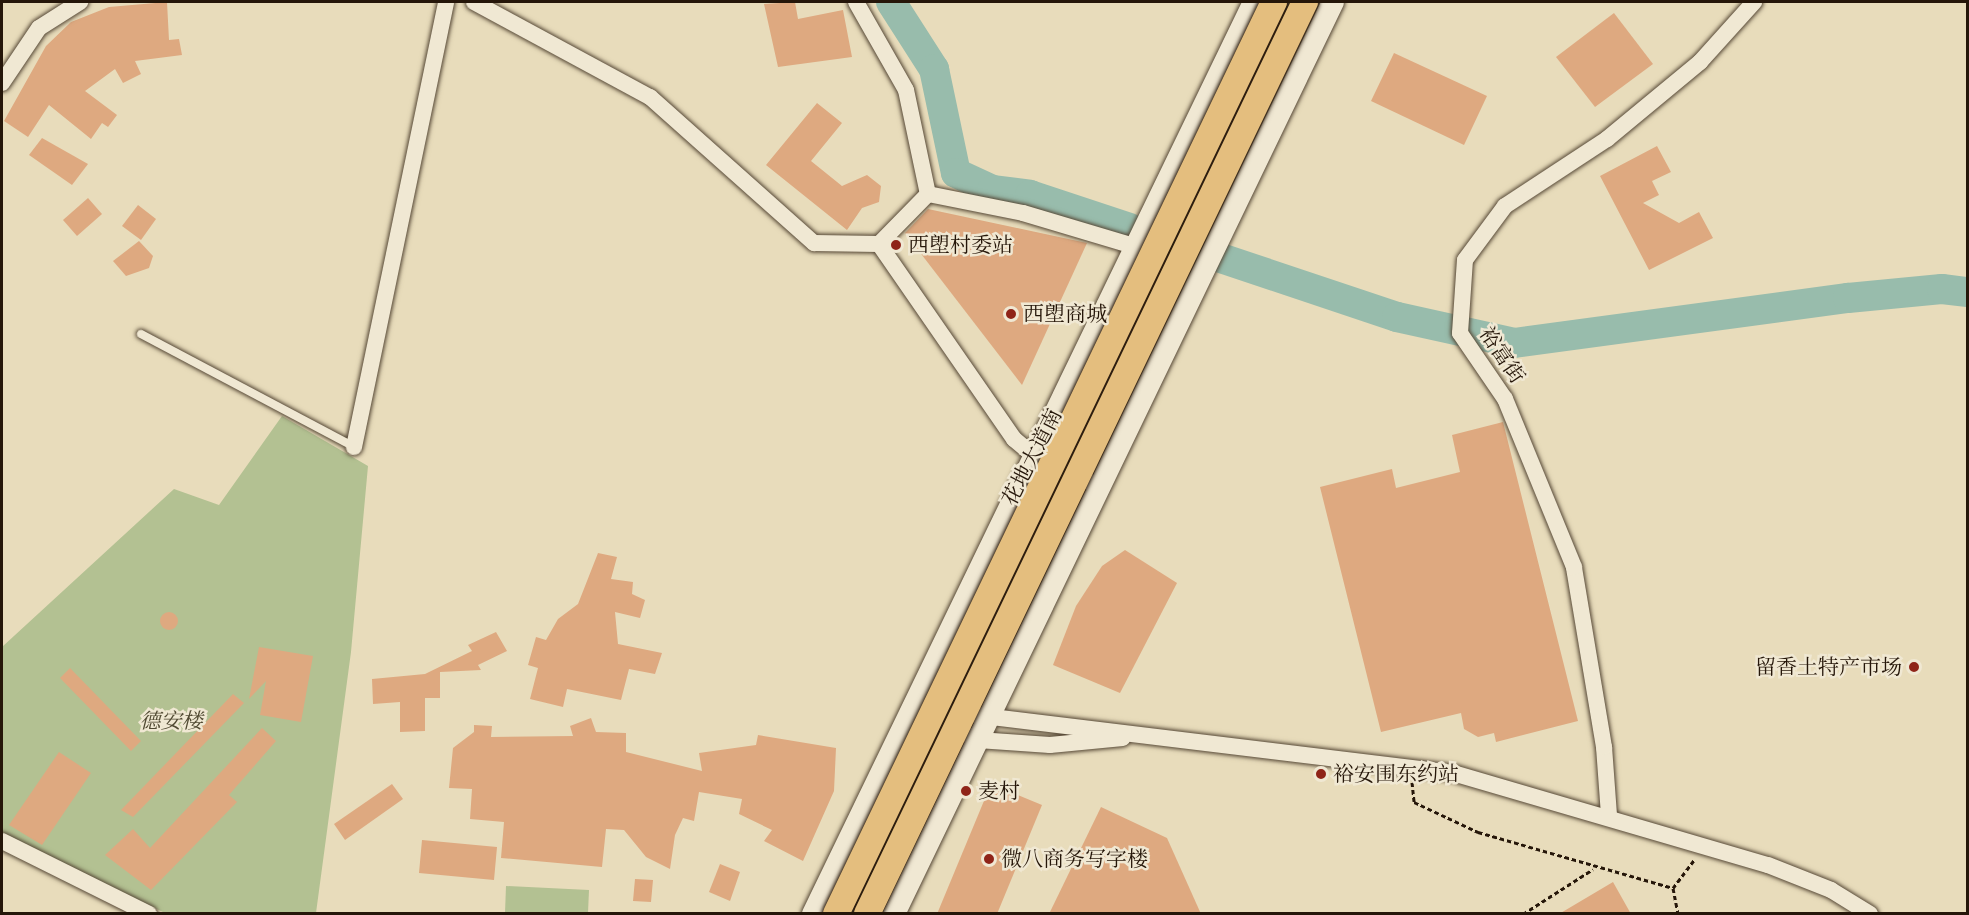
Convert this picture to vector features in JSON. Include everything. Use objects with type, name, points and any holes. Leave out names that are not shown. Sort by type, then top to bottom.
[{"type":"main road","name":"花地大道南","points":[[813,914],[910,707],[1137,247],[1254,2]]},
{"type":"main road","name":"花地大道南","points":[[836,914],[1274,2]]},
{"type":"main road","points":[[867,914],[1305,2]]},
{"type":"main road","points":[[894,914],[1333,2]]},
{"type":"street","points":[[2,83],[39,27],[80,2]]},
{"type":"street","points":[[354,447],[446,2]]},
{"type":"street","points":[[474,2],[650,98],[814,243],[879,244],[928,194]]},
{"type":"street","points":[[856,2],[906,90],[928,194]]},
{"type":"street","name":"裕富街","points":[[1609,815],[1604,747],[1574,567],[1505,399],[1460,333],[1464,260],[1505,206],[1607,139],[1700,62],[1754,2]]},
{"type":"street","points":[[928,194],[1023,213],[1137,247]]},
{"type":"street","points":[[879,244],[992,411],[1033,455],[1100,487]]},
{"type":"street","points":[[910,707],[1080,724],[1127,737],[1410,766],[1609,815],[1702,843],[1808,880],[1870,914]]},
{"type":"street","points":[[910,707],[978,740],[1061,745],[1127,737]]},
{"type":"street","points":[[2,841],[149,914]]},
{"type":"lane","points":[[141,334],[354,447]]},
{"type":"path","points":[[1410,766],[1414,802],[1478,832],[1593,869],[1673,888]]},
{"type":"path","points":[[1673,888],[1691,868],[1702,843]]},
{"type":"path","points":[[1523,914],[1593,869]]},
{"type":"path","points":[[1673,888],[1678,914]]},
{"type":"green space","name":"德安楼","points":[[282,416],[368,466],[351,652],[316,913],[165,913],[2,836],[2,647],[174,489],[219,505]]},
{"type":"green space","points":[[506,886],[589,890],[588,913],[505,913]]},
{"type":"building","points":[[167,2],[169,40],[179,39],[182,55],[135,61],[141,74],[123,83],[115,69],[85,91],[117,115],[108,127],[102,123],[91,139],[49,105],[28,137],[4,121],[46,46],[71,22],[109,7]]},
{"type":"building","points":[[795,2],[798,19],[843,10],[852,57],[778,67],[764,4]]},
{"type":"building","points":[[1614,13],[1653,64],[1595,107],[1556,57]]},
{"type":"building","points":[[1394,53],[1487,96],[1464,145],[1371,101]]},
{"type":"building","points":[[817,103],[842,123],[811,161],[842,186],[867,175],[881,186],[879,202],[862,208],[847,230],[766,165]]},
{"type":"building","points":[[42,138],[88,164],[72,185],[29,155]]},
{"type":"building","points":[[1657,146],[1671,172],[1652,181],[1659,195],[1643,203],[1679,223],[1699,212],[1713,238],[1649,270],[1600,176]]},
{"type":"building","points":[[88,198],[102,214],[77,236],[63,220]]},
{"type":"building","points":[[138,205],[156,219],[141,240],[122,226]]},
{"type":"building","name":"西塱商城","points":[[928,209],[1087,243],[1022,385],[905,233]]},
{"type":"building","points":[[139,241],[153,256],[149,268],[126,276],[113,261]]},
{"type":"building","points":[[1503,422],[1578,721],[1496,742],[1494,733],[1478,737],[1464,729],[1461,713],[1381,732],[1320,487],[1392,469],[1396,488],[1460,472],[1452,435]]},
{"type":"building","points":[[1125,550],[1177,583],[1120,693],[1053,665],[1076,606],[1102,566]]},
{"type":"building","points":[[598,553],[617,557],[611,579],[633,582],[632,594],[645,600],[640,618],[615,612],[618,644],[662,653],[655,674],[629,669],[621,700],[567,689],[563,707],[530,699],[538,668],[528,665],[536,637],[546,640],[558,619],[578,604]]},
{"type":"building","points":[[169,612],[175,615],[178,621],[175,627],[169,630],[163,627],[160,621],[163,615]]},
{"type":"building","points":[[496,632],[507,651],[478,665],[481,670],[440,672],[440,698],[425,698],[425,731],[400,732],[400,702],[373,704],[372,679],[425,674],[472,651],[468,645]]},
{"type":"building","points":[[259,647],[313,656],[301,722],[260,715],[266,681],[249,699]]},
{"type":"building","points":[[70,668],[141,741],[131,751],[60,678]]},
{"type":"building","points":[[233,694],[244,703],[133,817],[121,810]]},
{"type":"building","points":[[591,718],[596,732],[626,733],[626,752],[702,771],[699,753],[756,745],[758,735],[836,748],[834,791],[803,861],[764,841],[772,830],[739,814],[742,799],[699,792],[694,821],[683,818],[675,835],[670,869],[646,857],[624,830],[606,829],[602,867],[501,858],[504,822],[470,819],[472,789],[449,788],[453,748],[474,732],[474,725],[492,726],[491,737],[573,736],[570,726]]},
{"type":"building","points":[[262,728],[276,741],[229,795],[237,802],[151,890],[105,855],[133,829],[150,848]]},
{"type":"building","points":[[59,752],[91,773],[42,845],[9,825]]},
{"type":"building","points":[[392,784],[403,799],[345,840],[334,824]]},
{"type":"building","name":"微八商务写字楼","points":[[991,784],[1042,805],[997,914],[937,914]]},
{"type":"building","points":[[1101,807],[1167,838],[1201,914],[1049,914]]},
{"type":"building","points":[[422,840],[497,847],[494,880],[419,873]]},
{"type":"building","points":[[720,864],[740,872],[730,901],[709,892]]},
{"type":"building","points":[[635,879],[653,880],[651,902],[633,901]]},
{"type":"building","points":[[1613,882],[1631,914],[1559,914]]},
{"type":"waterway","points":[[891,2],[934,69],[956,173],[992,190],[1030,195],[1130,228]]},
{"type":"waterway","points":[[1158,237],[1397,317],[1514,343],[1848,298],[1942,289],[1968,292]]},
{"type":"place","name":"西塱村委站","points":[[896,245]]},
{"type":"place","name":"西塱商城","points":[[1011,314]]},
{"type":"place","name":"留香土特产市场","points":[[1914,667]]},
{"type":"place","name":"裕安围东约站","points":[[1321,774]]},
{"type":"place","name":"麦村","points":[[966,791]]},
{"type":"place","name":"微八商务写字楼","points":[[989,859]]}]
